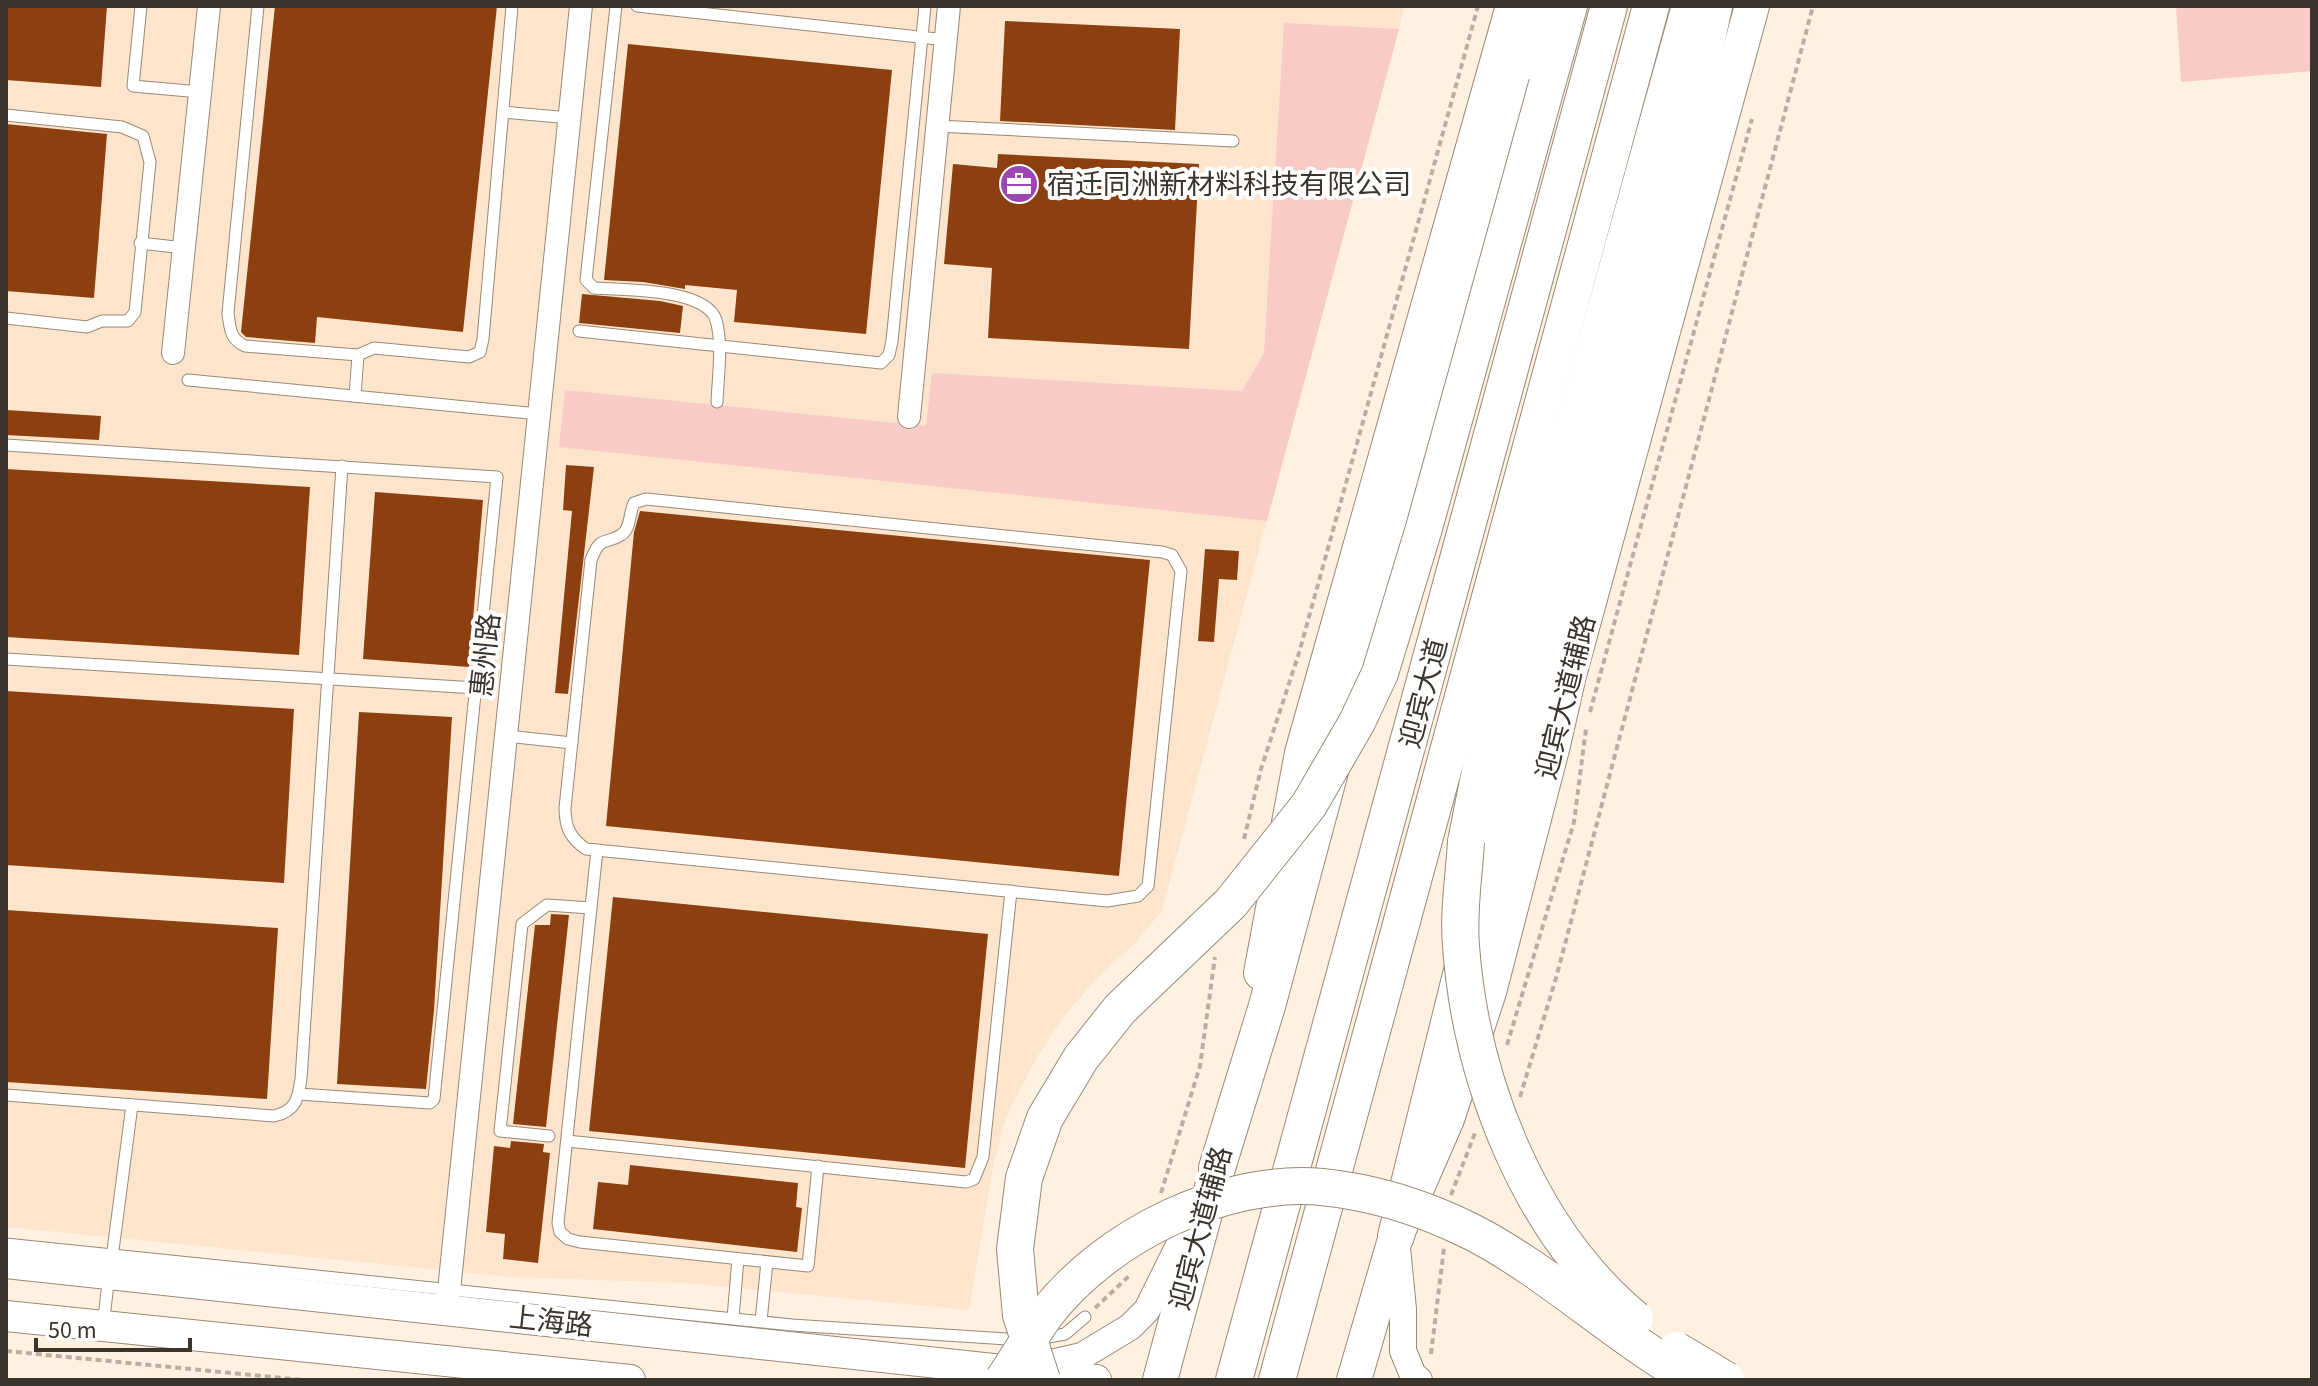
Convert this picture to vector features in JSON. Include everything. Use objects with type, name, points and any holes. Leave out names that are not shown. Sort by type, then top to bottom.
[{"type":"highway","points":[[1217,1168],[1267,1006],[1465,269],[1540,6]]},
{"type":"highway","points":[[1042,1380],[1021,1315],[1015,1249],[1024,1178],[1045,1118],[1081,1058],[1120,1009],[1231,903],[1309,805],[1357,722],[1380,673],[1424,528],[1569,6]]},
{"type":"highway","name":"迎宾大道","points":[[1234,1380],[1609,6]]},
{"type":"highway","name":"迎宾大道","points":[[1277,1380],[1651,6]]},
{"type":"highway","points":[[1690,6],[1487,736],[1466,842],[1461,942],[1465,986],[1480,1064],[1498,1119],[1523,1178],[1583,1269],[1620,1307],[1654,1335],[1726,1380]]},
{"type":"highway","points":[[1396,1236],[1493,846],[1683,152],[1714,6]]},
{"type":"highway","points":[[1003,1380],[1048,1313],[1099,1261],[1149,1226],[1253,1190],[1320,1187],[1412,1206],[1473,1233],[1567,1293],[1652,1355],[1694,1380]]},
{"type":"main road","name":"迎宾大道辅路","points":[[1160,1380],[1217,1168],[1267,945],[1302,753],[1513,6]]},
{"type":"main road","name":"迎宾大道辅路","points":[[1354,1380],[1396,1236],[1447,1119],[1489,992],[1573,660],[1752,6]]},
{"type":"main road","name":"上海路","points":[[6,1263],[111,1264],[761,1332],[1096,1380]]},
{"type":"main road","name":"上海路","points":[[6,1316],[630,1380]]},
{"type":"street","points":[[173,353],[209,6]]},
{"type":"street","name":"惠州路","points":[[448,1299],[581,6]]},
{"type":"street","points":[[909,417],[949,6]]},
{"type":"street","points":[[761,1332],[960,1357],[1051,1363],[1082,1356],[1130,1327],[1147,1310],[1217,1168]]},
{"type":"street","points":[[1396,1236],[1403,1309],[1403,1351],[1418,1379]]},
{"type":"lane","points":[[141,6],[133,86],[200,92]]},
{"type":"lane","points":[[258,6],[228,313],[230,331],[235,341],[245,346],[358,355],[374,348],[469,357],[480,352],[512,6]]},
{"type":"lane","points":[[616,6],[586,280],[594,288],[685,296],[704,305],[715,317],[719,346],[717,402]]},
{"type":"lane","points":[[637,6],[946,40]]},
{"type":"lane","points":[[579,331],[881,363],[889,355],[925,6]]},
{"type":"lane","points":[[503,112],[570,118]]},
{"type":"lane","points":[[6,115],[122,127],[143,136],[150,162],[135,312],[128,321],[102,321],[87,327],[6,318]]},
{"type":"lane","points":[[937,126],[1233,141]]},
{"type":"lane","points":[[140,243],[184,248]]},
{"type":"lane","points":[[355,396],[358,355]]},
{"type":"lane","points":[[188,380],[539,414]]},
{"type":"lane","points":[[6,445],[497,477],[434,1099],[430,1103],[299,1094]]},
{"type":"lane","points":[[6,1095],[274,1116],[287,1113],[295,1106],[299,1094],[342,466]]},
{"type":"lane","points":[[646,499],[1130,548],[1172,555],[1181,571],[1148,886],[1138,896],[1123,900],[1011,891],[586,849],[567,831],[565,808],[572,743],[591,560],[596,547],[607,539],[622,535],[629,526],[629,513],[634,503],[646,499]]},
{"type":"lane","points":[[6,659],[476,688]]},
{"type":"lane","points":[[507,736],[572,743]]},
{"type":"lane","points":[[597,850],[558,1223],[560,1232],[568,1239],[580,1242],[808,1266],[818,1166]]},
{"type":"lane","points":[[567,1141],[966,1182],[974,1179],[983,1157],[1011,891]]},
{"type":"lane","points":[[549,1136],[500,1131],[522,924],[547,905],[591,908]]},
{"type":"lane","points":[[103,1326],[132,1105]]},
{"type":"lane","points":[[6,1244],[111,1264]]},
{"type":"lane","points":[[733,1318],[738,1259]]},
{"type":"lane","points":[[761,1332],[767,1262]]},
{"type":"lane","points":[[448,1299],[733,1318],[761,1332],[1016,1340],[1045,1339],[1065,1334],[1085,1317]]},
{"type":"path","points":[[1243,842],[1261,769],[1299,653],[1478,6]]},
{"type":"path","points":[[1518,1104],[1556,978],[1813,6]]},
{"type":"path","points":[[1505,1051],[1574,822],[1587,725],[1753,113]]},
{"type":"path","points":[[1156,1206],[1200,1066],[1218,945]]},
{"type":"path","points":[[1451,1196],[1479,1123]]},
{"type":"path","points":[[1418,1379],[1435,1368],[1430,1350],[1445,1242]]},
{"type":"path","points":[[1085,1317],[1129,1277],[1134,1263]]},
{"type":"path","points":[[6,1351],[252,1378],[303,1380]]},
{"type":"shaded area","points":[[6,6],[1405,6],[1162,911],[1064,1016],[1036,1059],[1007,1115],[994,1162],[969,1310],[684,1283],[510,1277],[6,1227]]},
{"type":"shaded area","points":[[2176,6],[2312,6],[2312,71],[2181,82]]},
{"type":"shaded area","points":[[1284,23],[1399,29],[1267,521],[559,447],[565,390],[926,426],[932,373],[1242,391],[1264,353]]},
{"type":"building","points":[[6,6],[107,6],[101,87],[6,80]]},
{"type":"building","points":[[275,6],[497,6],[463,332],[317,317],[315,343],[246,337],[241,332]]},
{"type":"building","points":[[1005,21],[1180,29],[1175,130],[1000,121]]},
{"type":"building","points":[[628,44],[892,70],[866,334],[734,322],[737,290],[685,285],[685,289],[604,280]]},
{"type":"building","points":[[6,124],[107,134],[94,298],[6,291]]},
{"type":"building","points":[[998,154],[1199,164],[1189,349],[988,338],[992,268],[944,264],[953,164],[997,168]]},
{"type":"building","points":[[582,294],[683,306],[680,333],[579,323]]},
{"type":"building","points":[[6,410],[101,416],[99,440],[6,435]]},
{"type":"building","points":[[566,465],[594,467],[568,694],[555,693],[572,511],[563,510]]},
{"type":"building","points":[[6,469],[310,487],[299,655],[6,637]]},
{"type":"building","points":[[375,492],[483,500],[469,667],[363,659]]},
{"type":"building","points":[[640,511],[1150,560],[1119,876],[606,826],[634,532]]},
{"type":"building","points":[[1205,549],[1239,551],[1237,580],[1219,579],[1214,642],[1198,641]]},
{"type":"building","points":[[6,691],[294,709],[284,883],[6,865]]},
{"type":"building","points":[[359,712],[452,717],[434,1010],[426,1089],[337,1084]]},
{"type":"building","points":[[613,897],[988,934],[965,1168],[589,1131]]},
{"type":"building","points":[[6,910],[278,928],[267,1099],[6,1082]]},
{"type":"building","points":[[551,914],[569,915],[546,1127],[513,1124],[535,925],[550,925]]},
{"type":"building","points":[[511,1141],[544,1144],[543,1152],[550,1153],[538,1263],[503,1259],[505,1234],[486,1232],[494,1146],[510,1148]]},
{"type":"building","points":[[630,1165],[798,1183],[796,1207],[802,1208],[797,1252],[593,1229],[598,1182],[628,1185]]},
{"type":"place","name":"宿迁同洲新材料科技有限公司","points":[[1019,184]]}]
